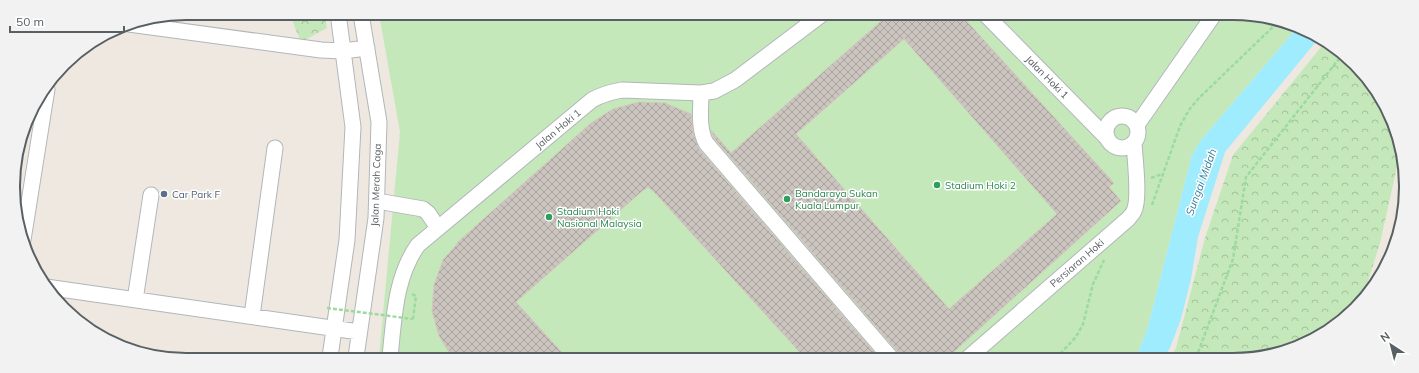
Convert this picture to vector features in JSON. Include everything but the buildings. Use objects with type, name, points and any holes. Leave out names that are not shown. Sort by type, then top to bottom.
[{"type":"street","points":[[331,353],[347,240],[353,127],[339,20]]},
{"type":"street","name":"Jalan Merah Caga","points":[[356,353],[376,218],[379,122],[363,20]]},
{"type":"street","name":"Jalan Hoki 1","points":[[390,353],[394,319],[402,277],[411,254],[418,245],[592,100],[600,95],[622,90],[701,93],[714,91],[725,87],[735,80],[814,20]]},
{"type":"street","name":"Jalan Hoki 1","points":[[991,20],[1108,139]]},
{"type":"street","points":[[1137,125],[1210,20]]},
{"type":"street","points":[[143,26],[320,50],[343,51],[367,48]]},
{"type":"street","points":[[701,93],[701,128],[702,136],[706,143],[887,353]]},
{"type":"street","points":[[25,227],[46,98]]},
{"type":"street","points":[[1125,116],[1134,121],[1137,125],[1138,135],[1134,144],[1130,147],[1120,148],[1111,144],[1108,139],[1108,125],[1116,118],[1125,116]]},
{"type":"street","name":"Persiaran Hoki","points":[[974,353],[1128,219],[1134,211],[1136,202],[1134,144]]},
{"type":"street","points":[[252,316],[275,148]]},
{"type":"street","points":[[135,300],[151,195]]},
{"type":"street","points":[[377,201],[423,209],[428,213],[438,228]]},
{"type":"street","points":[[54,288],[359,332]]},
{"type":"path","points":[[1150,209],[1180,126],[1189,110],[1198,99],[1274,26]]},
{"type":"path","points":[[1198,353],[1233,259],[1246,176],[1339,59]]},
{"type":"path","points":[[1061,353],[1076,337],[1083,324],[1093,284],[1105,260]]},
{"type":"path","points":[[327,308],[413,318]]},
{"type":"green space","points":[[292,20],[325,20],[327,28],[301,42]]},
{"type":"green space","name":"Bandaraya Sukan Kuala Lumpur","points":[[380,20],[1243,20],[1265,23],[1293,32],[1201,140],[1192,155],[1147,330],[1138,353],[379,353],[400,132]]},
{"type":"green space","points":[[1322,46],[1342,61],[1365,85],[1382,113],[1393,143],[1398,164],[1380,243],[1365,288],[1342,312],[1316,331],[1286,344],[1254,352],[1173,353],[1176,348],[1205,238],[1233,155]]},
{"type":"water","name":"Sungai Midah","points":[[1293,32],[1316,42],[1225,152],[1198,237],[1191,279],[1181,319],[1170,348],[1167,353],[1138,353],[1147,330],[1192,155],[1201,140]]},
{"type":"place","name":"Stadium Hoki 2","points":[[937,185]]},
{"type":"place","name":"Car Park F","points":[[164,194]]},
{"type":"place","name":"Bandaraya Sukan Kuala Lumpur","points":[[787,199]]},
{"type":"place","name":"Stadium Hoki Nasional Malaysia","points":[[549,217]]}]
